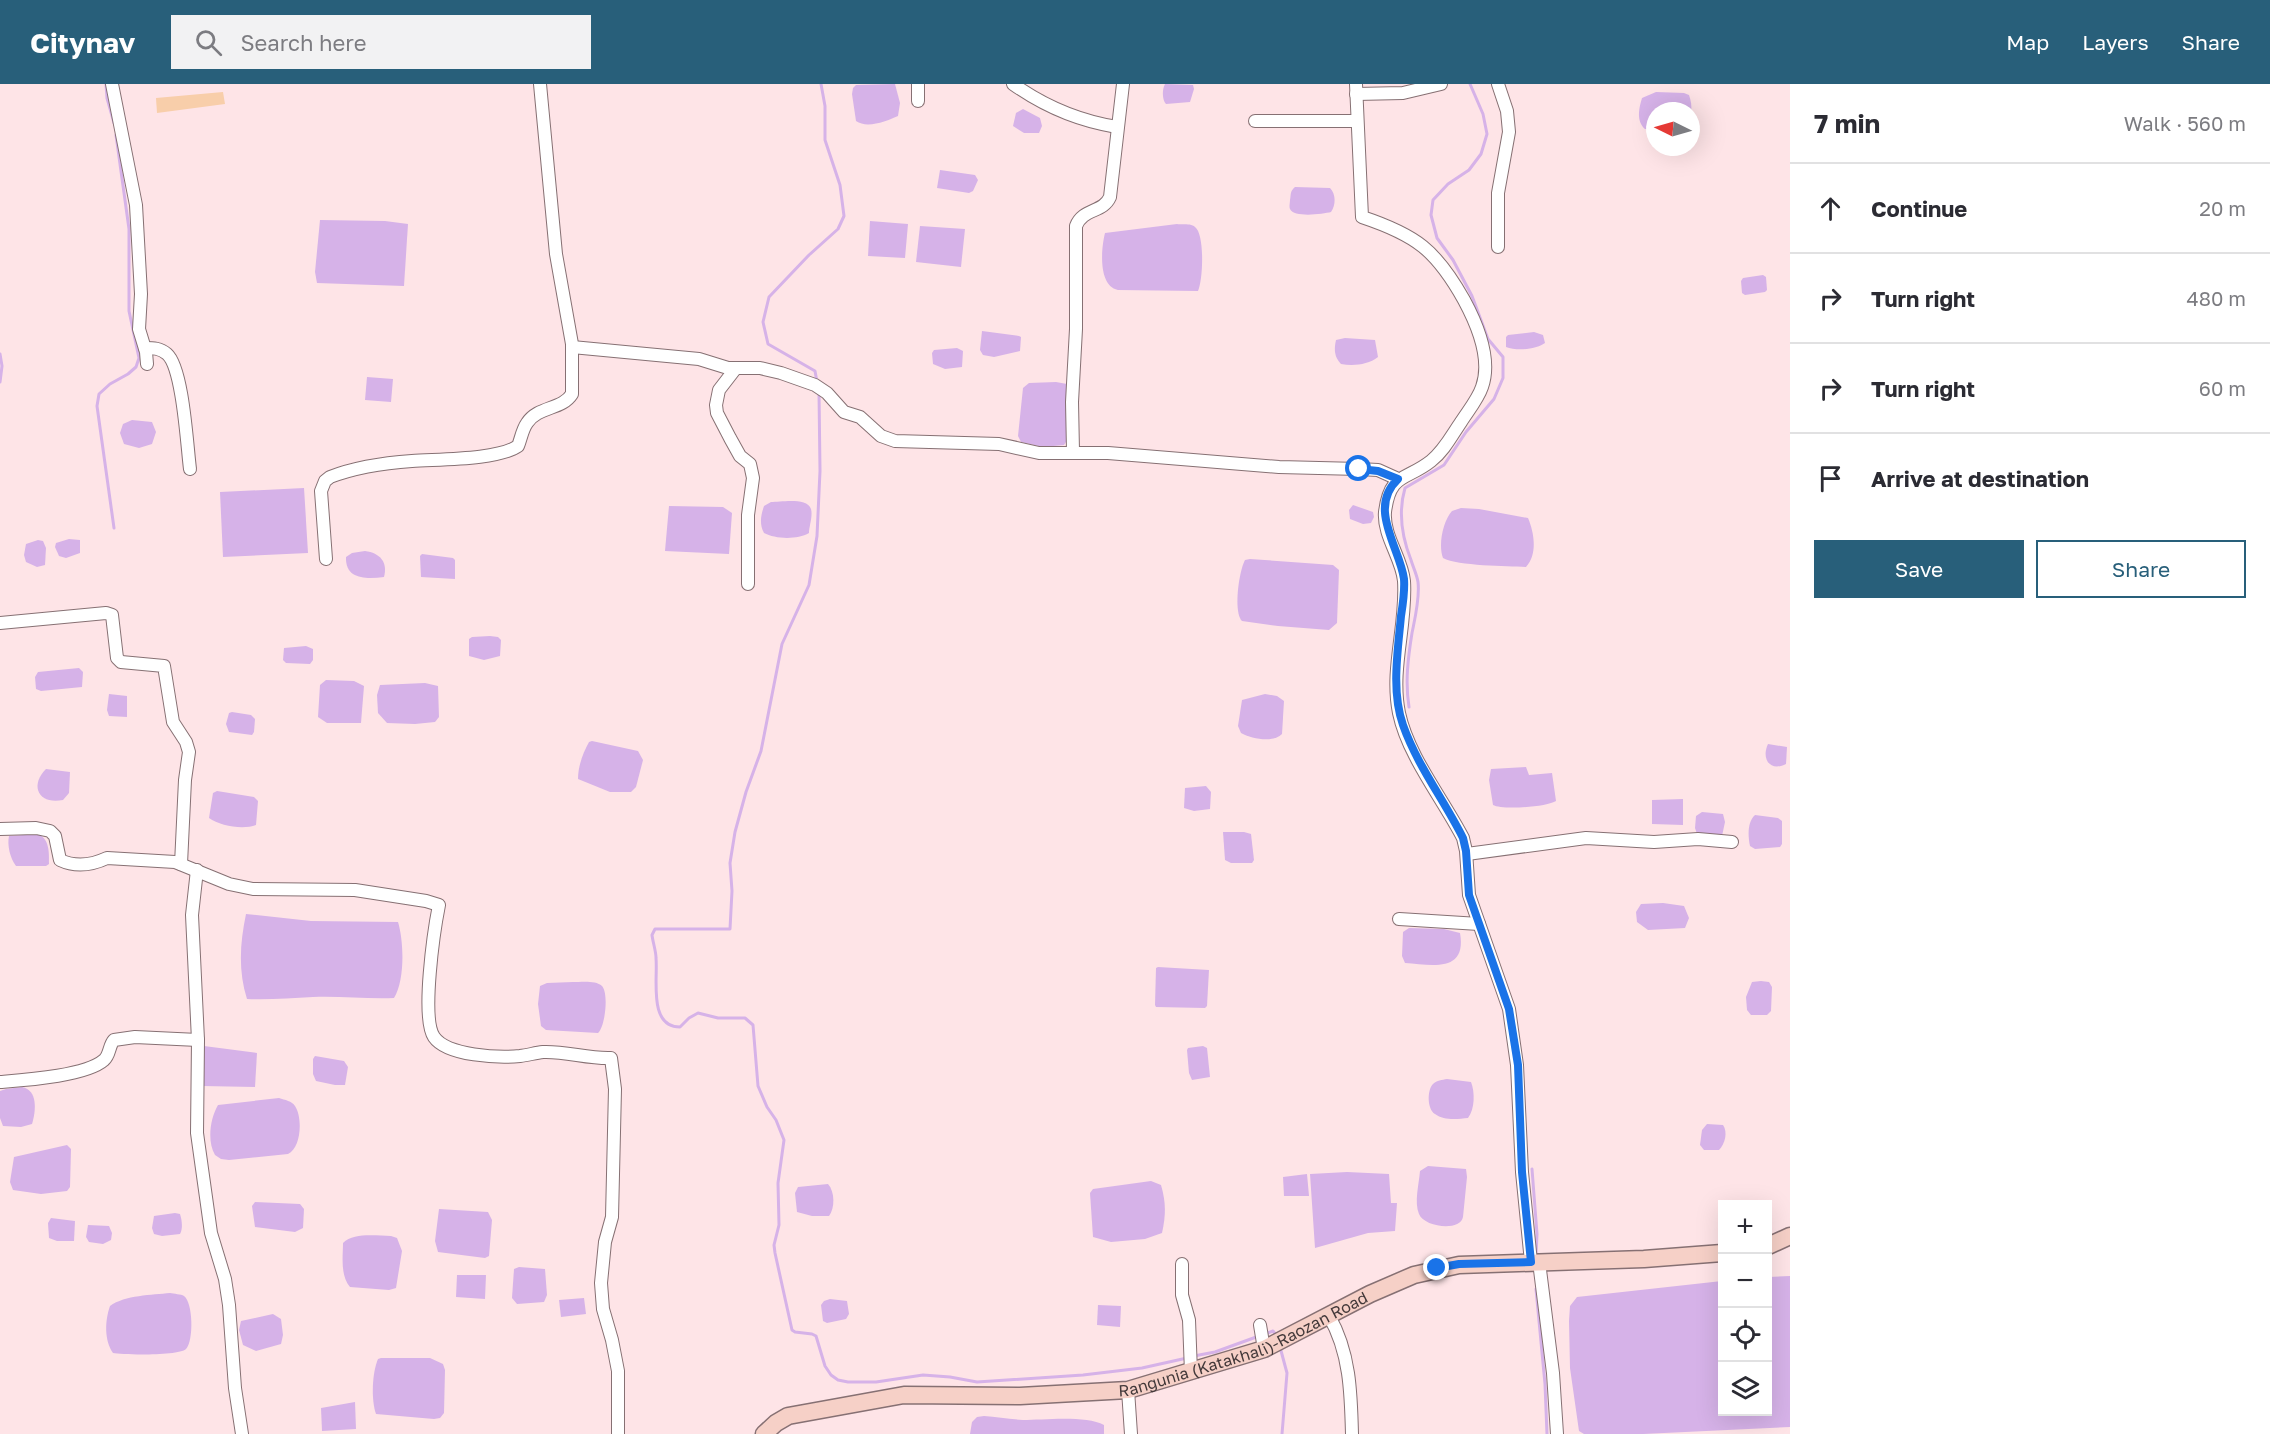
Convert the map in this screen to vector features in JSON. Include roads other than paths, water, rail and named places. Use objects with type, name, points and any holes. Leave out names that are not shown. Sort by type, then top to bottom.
[{"type":"main road","points":[[1772,1244],[1790,1236]]},
{"type":"main road","name":"Rangunia (Katakhali)-Raozan Road","points":[[764,1434],[788,1416],[904,1395],[1020,1396],[1128,1390],[1190,1363],[1263,1339],[1287,1337],[1414,1275],[1437,1268],[1459,1264],[1644,1259],[1718,1253]]},
{"type":"street","points":[[112,84],[136,206],[141,294],[139,329],[147,364]]},
{"type":"street","points":[[326,559],[321,491],[325,481],[342,473],[372,465],[476,456],[514,449],[518,446],[531,418],[541,411],[565,403],[572,394],[572,347],[553,227],[540,84]]},
{"type":"street","points":[[918,84],[918,101]]},
{"type":"street","points":[[1013,84],[1034,98],[1077,118],[1117,127]]},
{"type":"street","points":[[1073,451],[1076,226],[1083,215],[1099,209],[1108,201],[1123,84]]},
{"type":"street","points":[[1441,84],[1403,93],[1356,89],[1362,217],[1408,236],[1436,257],[1469,309],[1478,328],[1484,355],[1485,378],[1482,388],[1447,444],[1430,462],[1398,479],[1391,488],[1388,498],[1385,518],[1404,579],[1397,671],[1399,712],[1413,748],[1463,838],[1467,854],[1469,895],[1509,1009],[1518,1065],[1522,1172],[1554,1381],[1557,1434]]},
{"type":"street","points":[[1498,84],[1507,111],[1509,132],[1497,193],[1498,247]]},
{"type":"street","points":[[1255,122],[1357,121]]},
{"type":"street","points":[[572,347],[699,359],[736,368],[760,368],[815,385],[827,393],[844,412],[860,417],[881,436],[895,441],[999,444],[1039,453],[1073,451],[1227,461],[1279,467],[1359,469],[1378,471],[1398,479]]},
{"type":"street","points":[[144,348],[158,349],[166,353],[173,361],[181,395],[190,469]]},
{"type":"street","points":[[736,368],[719,390],[716,405],[717,413],[740,456],[750,464],[753,478],[748,515],[748,584]]},
{"type":"street","points":[[0,623],[106,612],[112,615],[117,658],[121,662],[164,666],[173,722],[186,742],[189,752],[189,765],[185,780],[181,864]]},
{"type":"street","points":[[0,829],[36,828],[50,831],[55,836],[60,860],[68,864],[97,862],[107,858],[175,862],[229,884],[253,889],[355,890],[426,901],[439,906],[429,990],[430,1029],[434,1038],[460,1052],[474,1054],[519,1056],[554,1052],[600,1059],[611,1058],[615,1089],[612,1217],[605,1242],[601,1283],[603,1309],[618,1371],[618,1434]]},
{"type":"street","points":[[1467,854],[1586,838],[1654,842],[1698,839],[1732,842]]},
{"type":"street","points":[[197,870],[192,915],[198,1040],[197,1133],[212,1233],[225,1279],[229,1305],[236,1398],[242,1434]]},
{"type":"street","points":[[1399,919],[1479,924]]},
{"type":"street","points":[[0,1082],[64,1074],[87,1068],[106,1058],[114,1040],[135,1037],[167,1037],[198,1040]]},
{"type":"street","points":[[1182,1264],[1182,1295],[1189,1320],[1190,1363]]},
{"type":"street","points":[[1329,1316],[1344,1348],[1352,1434]]},
{"type":"street","points":[[1128,1390],[1131,1434]]},
{"type":"waterway","points":[[106,84],[107,98],[114,123]]},
{"type":"waterway","points":[[817,382],[815,371],[768,344],[763,322],[769,297],[809,255],[838,229],[844,216],[840,185],[825,140],[825,106],[821,84]]},
{"type":"waterway","points":[[1409,707],[1408,670],[1418,588],[1402,524],[1405,488],[1444,465],[1466,432],[1494,399],[1503,378],[1503,357],[1488,339],[1472,296],[1453,260],[1437,238],[1431,215],[1433,200],[1448,184],[1469,170],[1481,154],[1487,134],[1483,114],[1470,84]]},
{"type":"waterway","points":[[114,528],[97,406],[99,394],[136,367],[139,358],[129,311],[129,229],[116,135]]},
{"type":"waterway","points":[[0,354],[2,366],[0,382]]},
{"type":"waterway","points":[[819,392],[820,471],[817,536],[809,585],[782,644],[761,751],[735,832],[730,863],[732,891],[730,929],[655,929],[652,935],[656,955],[656,989],[659,1011],[670,1025],[680,1027],[698,1013],[718,1018],[745,1018],[753,1025],[758,1086],[784,1140],[778,1183],[779,1225],[774,1245],[792,1330],[816,1336],[825,1366],[838,1380],[876,1382],[923,1375],[977,1382],[1083,1375],[1142,1368],[1187,1358]]},
{"type":"waterway","points":[[1532,1169],[1537,1234],[1536,1256]]},
{"type":"waterway","points":[[1536,1289],[1547,1434]]},
{"type":"waterway","points":[[1265,1334],[1273,1331],[1276,1335]]},
{"type":"waterway","points":[[1194,1356],[1215,1352],[1259,1336]]},
{"type":"waterway","points":[[1280,1347],[1287,1373],[1282,1434]]}]
